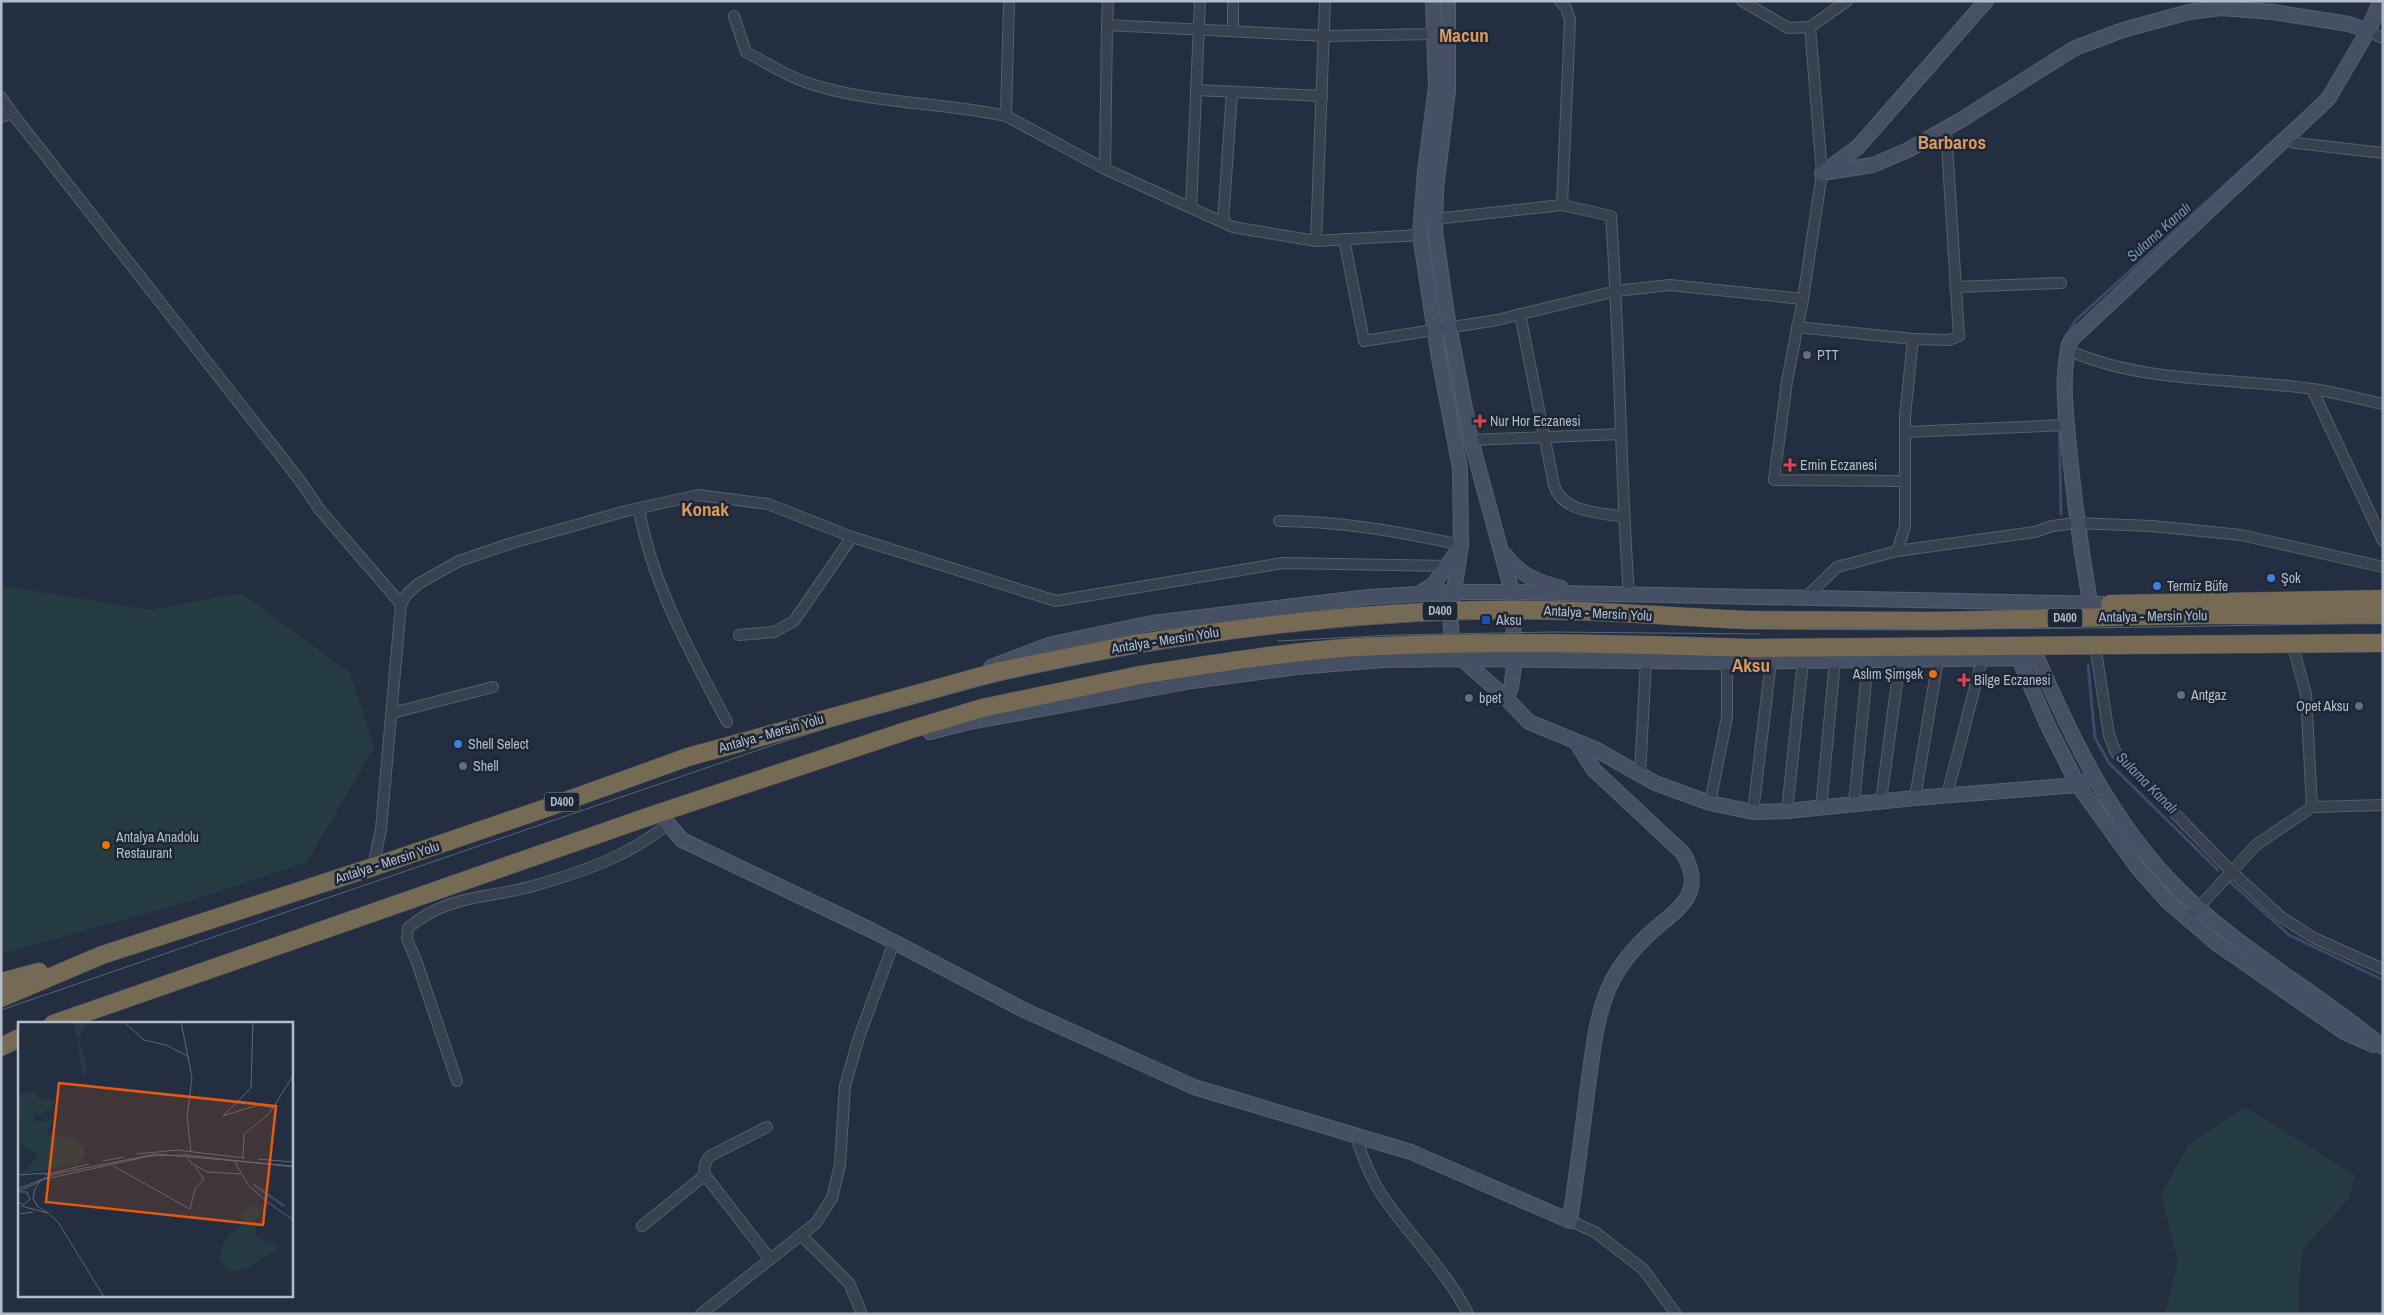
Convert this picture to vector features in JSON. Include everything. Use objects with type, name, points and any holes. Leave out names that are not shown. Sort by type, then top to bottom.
[{"type":"highway","points":[[2110,604],[2383,599]]},
{"type":"highway","points":[[2110,604],[2199,615]]},
{"type":"highway","name":"Antalya - Mersin Yolu","points":[[1,998],[102,955],[549,808],[688,757],[1000,671],[1135,644],[1282,623],[1448,611],[1525,610],[1748,620],[1936,621],[2199,615],[2383,614]]},
{"type":"highway","name":"Antalya - Mersin Yolu","points":[[60,1022],[664,819],[828,757],[982,708],[1140,675],[1289,653],[1357,647],[1542,642],[1749,648],[2383,643]]},
{"type":"highway","points":[[2037,658],[2076,646]]},
{"type":"highway","points":[[1,982],[102,955]]},
{"type":"highway","points":[[1,1043],[18,1037]]},
{"type":"highway","points":[[1,1047],[18,1038]]},
{"type":"street","points":[[1006,116],[1009,1]]},
{"type":"street","points":[[1105,169],[1108,1]]},
{"type":"street","points":[[1191,208],[1200,1]]},
{"type":"street","points":[[1233,31],[1234,1]]},
{"type":"street","points":[[1316,241],[1325,1]]},
{"type":"street","points":[[1433,1],[1436,87],[1425,171],[1420,235],[1434,329],[1460,468],[1461,545],[1450,618],[1452,637],[1462,659],[1506,698],[1529,722],[1597,750],[1655,783],[1710,803],[1754,812],[1821,809],[1947,795],[2078,785],[2094,777]]},
{"type":"street","points":[[1448,1],[1448,91],[1436,189],[1435,219],[1450,327],[1471,440],[1512,592],[1515,659],[1512,688],[1506,698]]},
{"type":"street","points":[[1560,1],[1566,8],[1570,20],[1562,205]]},
{"type":"street","points":[[1742,1],[1788,28],[1810,27],[1847,1]]},
{"type":"street","points":[[1822,172],[1858,147],[1986,1]]},
{"type":"street","points":[[2090,602],[2076,523],[2065,425],[2065,371],[2071,340],[2328,99],[2382,1]]},
{"type":"street","points":[[1822,172],[1873,165],[1908,150],[1946,129],[2075,48],[2123,30],[2189,12],[2221,8],[2273,12],[2349,24],[2383,38]]},
{"type":"street","points":[[734,16],[746,52],[807,83],[857,96],[948,106],[1006,116],[1105,169],[1233,227],[1316,241],[1420,235]]},
{"type":"street","points":[[1107,25],[1325,36],[1434,34]]},
{"type":"street","points":[[1810,27],[1822,172],[1803,299],[1778,439],[1774,480],[1905,482]]},
{"type":"street","points":[[1196,90],[1322,96]]},
{"type":"street","points":[[1223,222],[1232,92]]},
{"type":"street","points":[[1,96],[12,113],[298,478],[320,510],[401,604]]},
{"type":"street","points":[[1,118],[12,113]]},
{"type":"street","points":[[1797,327],[1913,340],[1950,340],[1959,336],[1946,129]]},
{"type":"street","points":[[2285,140],[2296,143],[2383,153]]},
{"type":"street","points":[[1435,219],[1562,205],[1611,216],[1616,291],[1623,517],[1629,595]]},
{"type":"street","points":[[1344,239],[1364,341],[1520,314],[1616,291],[1670,285],[1803,299]]},
{"type":"street","points":[[1955,287],[2061,283]]},
{"type":"street","points":[[1520,314],[1554,485],[1560,499],[1576,508],[1623,517]]},
{"type":"street","points":[[1897,550],[1905,527],[1906,432],[1913,340]]},
{"type":"street","points":[[2068,350],[2089,360],[2124,369],[2312,389],[2383,404]]},
{"type":"street","points":[[2312,389],[2383,540]]},
{"type":"street","points":[[1906,432],[2065,425]]},
{"type":"street","points":[[1471,440],[1621,434]]},
{"type":"street","points":[[373,867],[381,829],[401,604],[407,594],[418,584],[459,561],[512,543],[698,495],[768,504],[852,537],[1056,601],[1283,564],[1449,566]]},
{"type":"street","points":[[639,509],[642,530],[670,607],[727,722]]},
{"type":"street","points":[[1279,521],[1332,523],[1411,534],[1461,545]]},
{"type":"street","points":[[1804,598],[1837,567],[1897,550],[2017,535],[2035,532],[2052,526],[2076,523],[2152,526],[2241,535],[2383,567]]},
{"type":"street","points":[[739,635],[774,632],[794,621],[852,537]]},
{"type":"street","points":[[1418,594],[1434,584],[1449,566],[1461,545]]},
{"type":"street","points":[[1502,552],[1515,569],[1536,581],[1584,594]]},
{"type":"street","points":[[930,689],[1052,644],[1152,623],[1288,605],[1418,594],[1512,592],[2090,602],[2110,604]]},
{"type":"street","points":[[2292,643],[2306,694],[2312,807]]},
{"type":"street","points":[[2095,645],[2109,735],[2116,753],[2231,871],[2281,917],[2314,938],[2383,969]]},
{"type":"street","points":[[828,757],[965,723],[1192,681],[1382,660],[1515,659],[1727,662],[2037,658],[2063,718],[2094,777],[2122,820],[2151,859],[2179,890],[2225,930],[2353,1022],[2383,1048]]},
{"type":"street","points":[[2019,659],[2048,726],[2078,785],[2138,868],[2167,901],[2216,943],[2344,1032],[2383,1048]]},
{"type":"street","points":[[1881,802],[1900,660]]},
{"type":"street","points":[[1915,798],[1938,660]]},
{"type":"street","points":[[1947,795],[1982,660]]},
{"type":"street","points":[[1640,774],[1646,661]]},
{"type":"street","points":[[1754,812],[1771,661]]},
{"type":"street","points":[[1787,811],[1803,661]]},
{"type":"street","points":[[1821,809],[1835,661]]},
{"type":"street","points":[[1854,804],[1868,661]]},
{"type":"street","points":[[1710,803],[1727,717],[1727,662]]},
{"type":"street","points":[[392,713],[493,687]]},
{"type":"street","points":[[1570,1221],[1596,1028],[1605,995],[1622,963],[1643,939],[1681,908],[1689,895],[1693,880],[1691,866],[1683,853],[1594,770],[1576,742]]},
{"type":"street","points":[[2188,919],[2256,845],[2312,807],[2383,805]]},
{"type":"street","points":[[457,1081],[416,960],[407,939],[408,928],[423,916],[452,902],[500,894],[597,866],[629,851],[664,819],[682,840],[894,942],[1024,1010],[1194,1086],[1411,1152],[1595,1232],[1643,1269],[1676,1314]]},
{"type":"street","points":[[701,1314],[816,1224],[832,1198],[842,1148],[844,1086],[859,1037],[894,942]]},
{"type":"street","points":[[767,1127],[710,1156],[705,1163],[705,1175],[770,1259]]},
{"type":"street","points":[[1356,1136],[1366,1167],[1380,1192],[1455,1289],[1468,1314]]},
{"type":"street","points":[[642,1226],[705,1175]]},
{"type":"street","points":[[802,1235],[849,1284],[862,1314]]},
{"type":"green space","points":[[1,585],[149,610],[241,593],[350,673],[374,747],[307,862],[187,902],[1,954]]},
{"type":"green space","points":[[2245,1107],[2355,1175],[2350,1197],[2303,1250],[2298,1314],[2165,1314],[2178,1262],[2161,1195],[2188,1145]]},
{"type":"waterway","name":"Sulama Kanalı","points":[[2362,26],[2373,1]]},
{"type":"waterway","name":"Sulama Kanalı","points":[[2058,382],[2062,343],[2076,320],[2283,132]]},
{"type":"waterway","name":"Sulama Kanalı","points":[[2059,405],[2061,514]]},
{"type":"waterway","name":"Sulama Kanalı","points":[[2088,665],[2095,738],[2109,763],[2218,870]]},
{"type":"waterway","name":"Sulama Kanalı","points":[[2229,881],[2289,935],[2383,980]]},
{"type":"tram line","points":[[1,1010],[770,746],[882,711],[1005,680],[1115,657],[1170,648],[1338,627],[1447,620],[1606,621],[1890,629],[2101,628],[2383,623]]},
{"type":"tram line","points":[[1278,641],[1395,635],[1552,632],[1760,634]]},
{"type":"place","name":"PTT","points":[[1807,355]]},
{"type":"place","name":"Nur Hor Eczanesi","points":[[1480,421]]},
{"type":"place","name":"Emin Eczanesi","points":[[1790,465]]},
{"type":"place","name":"Şok","points":[[2271,578]]},
{"type":"place","name":"Termiz Büfe","points":[[2157,586]]},
{"type":"place","name":"Aksu","points":[[1486,620]]},
{"type":"place","name":"Aslım Şimşek","points":[[1933,674]]},
{"type":"place","name":"Bilge Eczanesi","points":[[1964,680]]},
{"type":"place","name":"Antgaz","points":[[2181,695]]},
{"type":"place","name":"bpet","points":[[1469,698]]},
{"type":"place","name":"Opet Aksu","points":[[2359,706]]},
{"type":"place","name":"Shell Select","points":[[458,744]]},
{"type":"place","name":"Shell","points":[[463,766]]},
{"type":"place","name":"Antalya Anadolu Restaurant","points":[[106,845]]},
{"type":"district","name":"Macun","points":[[1464,35]]},
{"type":"district","name":"Barbaros","points":[[1952,142]]},
{"type":"district","name":"Konak","points":[[705,509]]},
{"type":"district","name":"Aksu","points":[[1751,665]]}]
